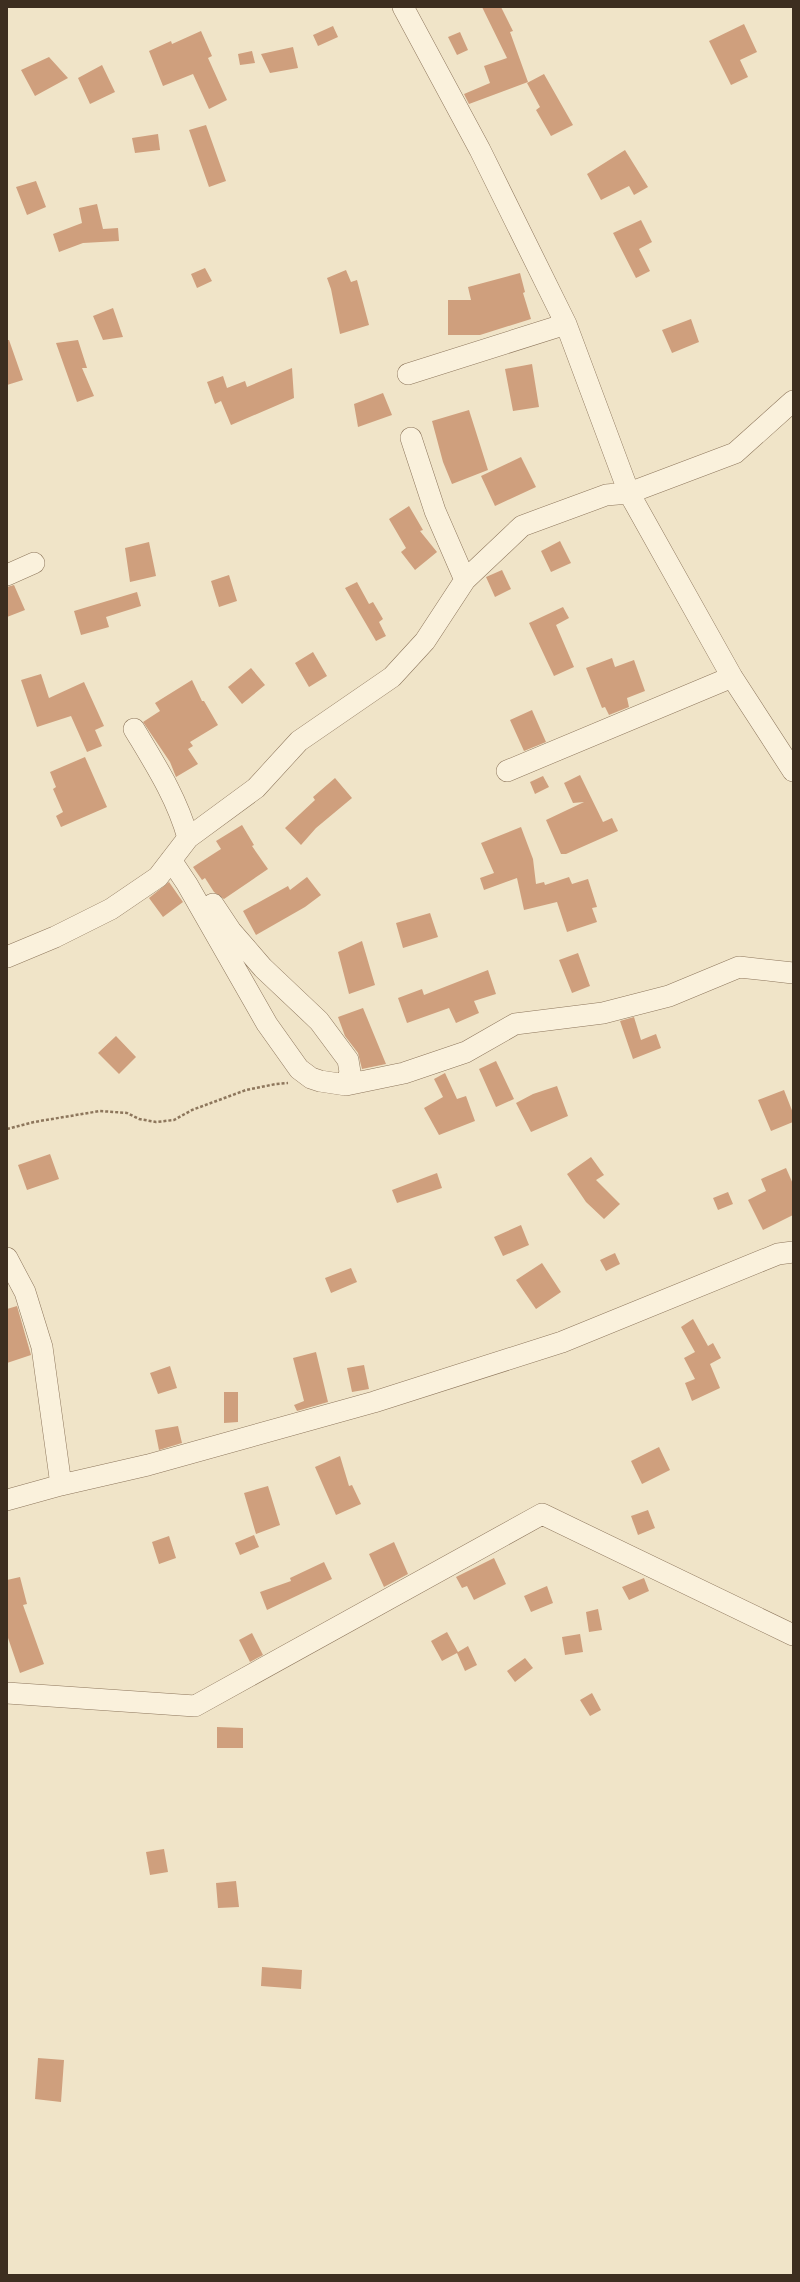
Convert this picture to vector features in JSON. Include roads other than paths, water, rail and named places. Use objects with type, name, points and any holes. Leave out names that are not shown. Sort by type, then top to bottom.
[{"type":"street","points":[[403,7],[480,150],[566,324],[629,493],[732,677],[793,771]]},
{"type":"street","points":[[408,374],[566,324]]},
{"type":"street","points":[[7,957],[55,938],[111,909],[158,877],[188,838],[256,788],[300,741],[392,678],[425,641],[465,580],[522,526],[606,495],[629,493],[735,453],[793,401]]},
{"type":"street","points":[[411,438],[434,511],[465,580]]},
{"type":"street","points":[[7,576],[34,564]]},
{"type":"street","points":[[507,771],[732,677]]},
{"type":"street","points":[[134,729],[167,783],[182,816],[188,838]]},
{"type":"street","points":[[171,860],[187,884],[267,1024],[299,1069],[311,1078],[346,1086],[404,1073],[466,1052],[515,1024],[602,1013],[669,996],[739,967],[793,973]]},
{"type":"street","points":[[187,884],[208,897],[231,931],[264,968],[319,1021],[348,1060],[350,1072],[346,1086]]},
{"type":"street","points":[[7,1500],[61,1485],[148,1465],[359,1406],[554,1344],[778,1254],[793,1252]]},
{"type":"street","points":[[7,1258],[25,1292],[42,1347],[61,1485]]},
{"type":"street","points":[[7,1693],[195,1706],[542,1514],[793,1635]]}]
